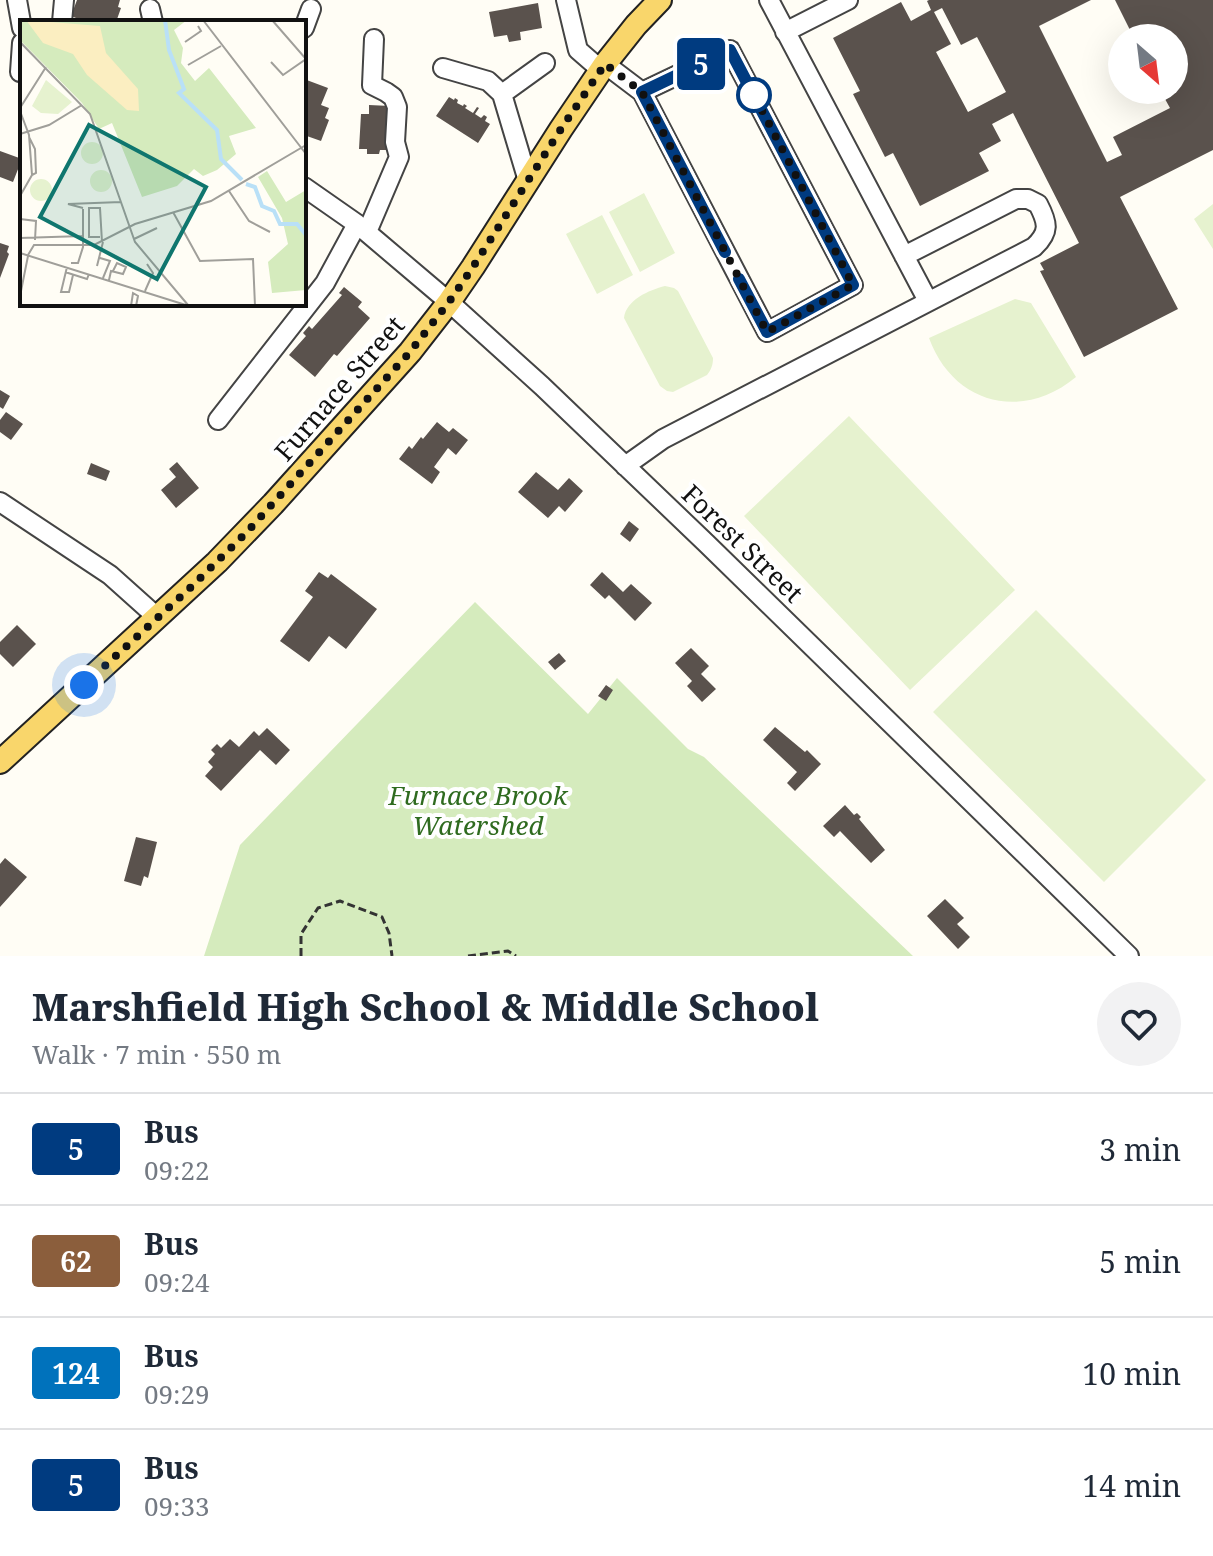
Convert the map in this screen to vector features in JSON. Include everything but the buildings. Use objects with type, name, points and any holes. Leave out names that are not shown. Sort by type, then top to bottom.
[{"type":"main road","name":"Furnace Street","points":[[0,762],[217,562],[410,352],[449,302],[603,67],[660,0]]},
{"type":"street","points":[[0,1],[16,0],[20,20]]},
{"type":"street","points":[[62,20],[64,0]]},
{"type":"street","points":[[566,0],[578,50],[642,92],[767,332],[853,285],[730,50],[642,92]]},
{"type":"street","points":[[769,0],[928,301]]},
{"type":"street","points":[[785,32],[848,0]]},
{"type":"street","points":[[306,23],[311,9]]},
{"type":"street","points":[[218,420],[325,283],[362,228],[399,157],[395,142],[397,107],[393,97],[372,85],[374,39]]},
{"type":"street","points":[[502,94],[545,63]]},
{"type":"street","points":[[0,64],[20,72]]},
{"type":"street","points":[[443,68],[488,81],[502,94],[528,181]]},
{"type":"street","name":"Forest Street","points":[[306,188],[362,228],[521,367],[1129,956]]},
{"type":"street","points":[[625,466],[663,439],[1034,247],[1044,238],[1047,226],[1038,204],[1028,199],[1016,199],[904,256]]},
{"type":"street","points":[[0,502],[110,575],[158,618]]},
{"type":"path","points":[[301,956],[301,934],[318,908],[340,901],[382,917],[389,933],[392,956]]},
{"type":"path","points":[[468,956],[508,951],[516,956]]},
{"type":"green space","points":[[644,193],[675,253],[640,272],[609,212]]},
{"type":"green space","points":[[1213,204],[1213,249],[1194,219]]},
{"type":"green space","points":[[602,215],[633,275],[597,294],[566,234]]},
{"type":"green space","points":[[665,286],[678,291],[713,358],[707,375],[673,392],[660,386],[624,318],[634,301]]},
{"type":"green space","points":[[1015,299],[1031,303],[1076,377],[1055,391],[1034,399],[1012,402],[991,399],[972,391],[954,378],[929,338]]},
{"type":"green space","points":[[849,416],[1015,590],[910,690],[744,516]]},
{"type":"green space","name":"Furnace Brook Watershed","points":[[475,602],[588,714],[617,678],[688,749],[704,757],[913,956],[204,956],[240,845]]},
{"type":"green space","points":[[1036,610],[1206,780],[1104,882],[933,712]]},
{"type":"bus line","name":"5","points":[[725,252],[642,92],[730,50],[853,285],[767,332],[739,279]]},
{"type":"route","points":[[84,685],[246,533],[410,352],[473,267],[605,64],[642,92],[767,332],[853,285],[754,95]]}]
